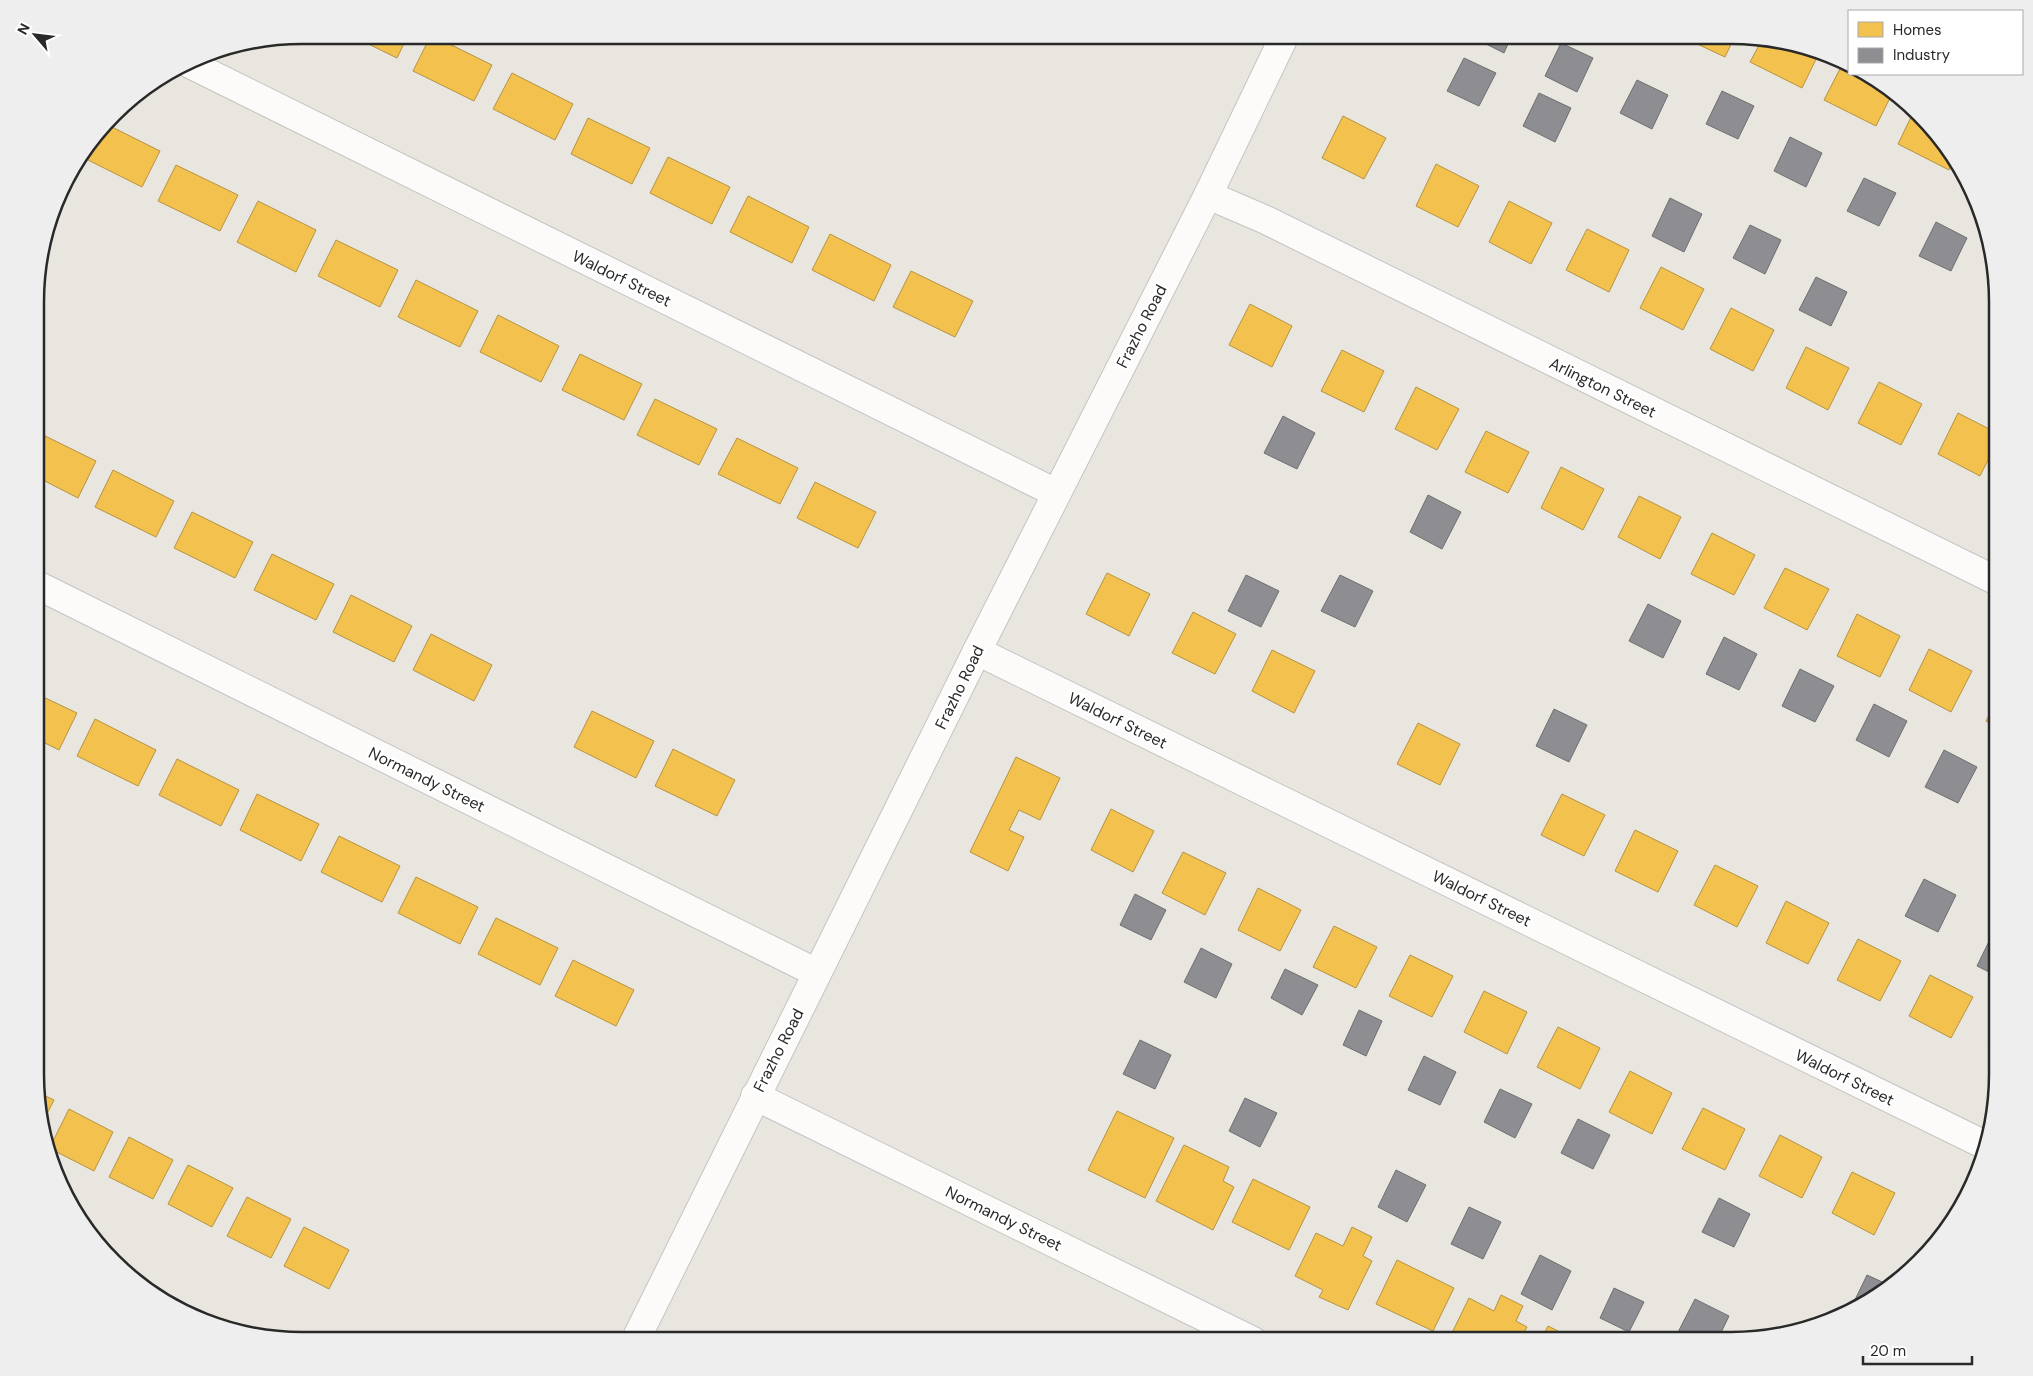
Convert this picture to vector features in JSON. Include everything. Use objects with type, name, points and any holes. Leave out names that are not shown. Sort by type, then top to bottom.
[{"type":"street","name":"Frazho Road","points":[[639,1332],[1056,493],[1208,195],[1281,44]]},
{"type":"street","name":"Waldorf Street","points":[[196,66],[1056,493]]},
{"type":"street","name":"Arlington Street","points":[[1208,195],[1266,220],[1989,577]]},
{"type":"street","name":"Normandy Street","points":[[44,588],[817,973]]},
{"type":"street","name":"Waldorf Street","points":[[977,651],[1980,1142]]},
{"type":"street","name":"Normandy Street","points":[[755,1096],[1236,1332]]},
{"type":"building: Homes","points":[[368,44],[404,44],[397,58]]},
{"type":"building: Homes","points":[[426,44],[449,44],[492,65],[474,101],[413,71]]},
{"type":"building: Homes","points":[[1697,44],[1731,44],[1725,57]]},
{"type":"building: Homes","points":[[1759,45],[1817,58],[1802,88],[1750,62]]},
{"type":"building: Homes","points":[[1841,68],[1848,71],[1848,75],[1855,75],[1890,98],[1876,126],[1824,100]]},
{"type":"building: Homes","points":[[512,73],[573,104],[555,140],[493,109]]},
{"type":"building: Homes","points":[[1343,116],[1386,138],[1364,179],[1322,158]]},
{"type":"building: Homes","points":[[1911,117],[1946,158],[1951,166],[1949,170],[1898,144]]},
{"type":"building: Homes","points":[[588,118],[650,148],[632,184],[571,154]]},
{"type":"building: Homes","points":[[112,127],[160,151],[142,187],[86,159]]},
{"type":"building: Homes","points":[[668,157],[730,187],[712,224],[650,193]]},
{"type":"building: Homes","points":[[1436,164],[1479,186],[1458,227],[1416,206]]},
{"type":"building: Homes","points":[[176,165],[238,195],[220,231],[158,201]]},
{"type":"building: Homes","points":[[748,196],[809,227],[792,263],[730,232]]},
{"type":"building: Homes","points":[[258,201],[316,230],[296,272],[237,242]]},
{"type":"building: Homes","points":[[1509,201],[1552,223],[1531,264],[1489,242]]},
{"type":"building: Homes","points":[[1587,229],[1629,250],[1609,292],[1566,270]]},
{"type":"building: Homes","points":[[830,234],[891,265],[874,301],[812,270]]},
{"type":"building: Homes","points":[[336,240],[398,270],[380,307],[318,276]]},
{"type":"building: Homes","points":[[1661,267],[1704,289],[1683,330],[1640,308]]},
{"type":"building: Homes","points":[[911,271],[973,301],[955,337],[893,307]]},
{"type":"building: Homes","points":[[416,280],[478,311],[460,347],[398,317]]},
{"type":"building: Homes","points":[[1250,304],[1292,326],[1272,367],[1229,345]]},
{"type":"building: Homes","points":[[1731,308],[1774,330],[1753,371],[1710,349]]},
{"type":"building: Homes","points":[[498,315],[559,346],[541,382],[480,352]]},
{"type":"building: Homes","points":[[1806,347],[1849,368],[1828,410],[1786,388]]},
{"type":"building: Homes","points":[[1342,350],[1384,371],[1364,412],[1321,391]]},
{"type":"building: Homes","points":[[580,354],[642,384],[624,420],[562,390]]},
{"type":"building: Homes","points":[[1879,382],[1922,404],[1901,445],[1858,423]]},
{"type":"building: Homes","points":[[1416,387],[1459,409],[1437,450],[1395,429]]},
{"type":"building: Homes","points":[[655,399],[717,429],[699,465],[637,435]]},
{"type":"building: Homes","points":[[1958,413],[1989,429],[1989,458],[1980,476],[1938,454]]},
{"type":"building: Homes","points":[[1486,431],[1529,452],[1508,493],[1465,472]]},
{"type":"building: Homes","points":[[44,435],[96,461],[78,498],[44,481]]},
{"type":"building: Homes","points":[[737,438],[798,468],[780,504],[718,474]]},
{"type":"building: Homes","points":[[1561,467],[1604,489],[1583,530],[1541,508]]},
{"type":"building: Homes","points":[[113,470],[174,501],[156,537],[95,507]]},
{"type":"building: Homes","points":[[815,482],[876,512],[858,548],[797,518]]},
{"type":"building: Homes","points":[[1639,496],[1681,517],[1660,559],[1618,537]]},
{"type":"building: Homes","points":[[192,512],[253,542],[235,578],[174,548]]},
{"type":"building: Homes","points":[[1712,533],[1755,555],[1734,595],[1691,574]]},
{"type":"building: Homes","points":[[272,554],[334,584],[316,620],[254,590]]},
{"type":"building: Homes","points":[[1785,568],[1829,589],[1807,630],[1764,608]]},
{"type":"building: Homes","points":[[1107,573],[1150,594],[1129,636],[1086,614]]},
{"type":"building: Homes","points":[[351,595],[412,626],[394,662],[333,632]]},
{"type":"building: Homes","points":[[1193,612],[1236,634],[1215,674],[1172,653]]},
{"type":"building: Homes","points":[[1857,614],[1900,636],[1880,677],[1837,656]]},
{"type":"building: Homes","points":[[431,634],[492,665],[474,701],[413,670]]},
{"type":"building: Homes","points":[[1929,649],[1972,671],[1951,712],[1909,690]]},
{"type":"building: Homes","points":[[1272,650],[1315,671],[1294,713],[1252,691]]},
{"type":"building: Homes","points":[[44,697],[77,713],[59,750],[44,742]]},
{"type":"building: Homes","points":[[592,711],[654,741],[636,778],[574,747]]},
{"type":"building: Homes","points":[[95,719],[156,750],[138,786],[77,756]]},
{"type":"building: Homes","points":[[1418,723],[1460,744],[1440,785],[1397,764]]},
{"type":"building: Homes","points":[[673,749],[735,780],[717,816],[655,786]]},
{"type":"building: Homes","points":[[1016,757],[1060,778],[1040,820],[1019,810],[1009,830],[1024,837],[1008,871],[970,852]]},
{"type":"building: Homes","points":[[177,759],[239,790],[221,826],[159,795]]},
{"type":"building: Homes","points":[[257,794],[319,824],[301,861],[240,830]]},
{"type":"building: Homes","points":[[1562,794],[1605,815],[1584,856],[1541,835]]},
{"type":"building: Homes","points":[[1111,809],[1154,831],[1133,872],[1091,850]]},
{"type":"building: Homes","points":[[1635,830],[1678,851],[1658,892],[1615,871]]},
{"type":"building: Homes","points":[[339,836],[400,866],[382,902],[321,872]]},
{"type":"building: Homes","points":[[1183,852],[1226,873],[1205,915],[1162,893]]},
{"type":"building: Homes","points":[[1715,865],[1758,886],[1737,927],[1694,905]]},
{"type":"building: Homes","points":[[416,877],[478,907],[460,944],[398,913]]},
{"type":"building: Homes","points":[[1258,888],[1301,910],[1280,951],[1238,930]]},
{"type":"building: Homes","points":[[1786,901],[1829,923],[1808,964],[1766,943]]},
{"type":"building: Homes","points":[[496,918],[558,948],[540,985],[478,954]]},
{"type":"building: Homes","points":[[1334,926],[1377,947],[1356,988],[1313,967]]},
{"type":"building: Homes","points":[[1858,939],[1901,961],[1880,1001],[1837,980]]},
{"type":"building: Homes","points":[[1410,955],[1453,976],[1432,1017],[1389,996]]},
{"type":"building: Homes","points":[[573,960],[634,990],[616,1026],[555,996]]},
{"type":"building: Homes","points":[[1930,975],[1973,997],[1951,1038],[1909,1016]]},
{"type":"building: Homes","points":[[1484,991],[1527,1012],[1507,1054],[1464,1032]]},
{"type":"building: Homes","points":[[1558,1027],[1600,1048],[1580,1089],[1537,1067]]},
{"type":"building: Homes","points":[[1630,1071],[1672,1093],[1652,1134],[1609,1112]]},
{"type":"building: Homes","points":[[45,1096],[54,1100],[47,1114]]},
{"type":"building: Homes","points":[[1703,1108],[1745,1129],[1725,1170],[1682,1149]]},
{"type":"building: Homes","points":[[69,1109],[113,1132],[94,1171],[56,1151],[53,1141]]},
{"type":"building: Homes","points":[[1117,1111],[1174,1138],[1145,1198],[1088,1170]]},
{"type":"building: Homes","points":[[1780,1135],[1822,1157],[1802,1198],[1759,1176]]},
{"type":"building: Homes","points":[[129,1137],[173,1160],[153,1199],[109,1177]]},
{"type":"building: Homes","points":[[1184,1145],[1229,1167],[1223,1181],[1234,1187],[1213,1230],[1156,1201]]},
{"type":"building: Homes","points":[[188,1165],[233,1188],[212,1227],[168,1204]]},
{"type":"building: Homes","points":[[1852,1172],[1895,1193],[1874,1235],[1832,1213]]},
{"type":"building: Homes","points":[[1253,1179],[1310,1207],[1289,1250],[1232,1222]]},
{"type":"building: Homes","points":[[247,1197],[291,1219],[271,1258],[227,1236]]},
{"type":"building: Homes","points":[[304,1227],[349,1250],[329,1289],[284,1266]]},
{"type":"building: Homes","points":[[1352,1227],[1372,1237],[1363,1256],[1372,1261],[1348,1310],[1319,1297],[1323,1290],[1295,1276],[1316,1233],[1343,1246]]},
{"type":"building: Homes","points":[[1397,1260],[1454,1288],[1433,1331],[1376,1304]]},
{"type":"building: Homes","points":[[1501,1295],[1523,1306],[1516,1321],[1527,1327],[1524,1332],[1452,1332],[1469,1298],[1494,1311]]},
{"type":"building: Homes","points":[[1548,1326],[1560,1332],[1545,1332]]},
{"type":"building: Industry","points":[[1486,44],[1508,44],[1504,53]]},
{"type":"building: Industry","points":[[1561,44],[1593,58],[1577,92],[1545,76]]},
{"type":"building: Industry","points":[[1464,58],[1496,73],[1479,106],[1447,91]]},
{"type":"building: Industry","points":[[1637,80],[1668,95],[1652,129],[1620,113]]},
{"type":"building: Industry","points":[[1722,91],[1754,106],[1738,139],[1706,124]]},
{"type":"building: Industry","points":[[1539,93],[1571,108],[1555,142],[1523,126]]},
{"type":"building: Industry","points":[[1790,137],[1822,153],[1806,187],[1774,171]]},
{"type":"building: Industry","points":[[1864,178],[1896,193],[1879,226],[1847,211]]},
{"type":"building: Industry","points":[[1670,198],[1702,214],[1684,252],[1652,236]]},
{"type":"building: Industry","points":[[1936,222],[1967,238],[1951,271],[1919,256]]},
{"type":"building: Industry","points":[[1750,225],[1781,240],[1765,274],[1733,258]]},
{"type":"building: Industry","points":[[1816,277],[1847,292],[1831,326],[1799,310]]},
{"type":"building: Industry","points":[[1283,416],[1315,433],[1297,469],[1264,453]]},
{"type":"building: Industry","points":[[1428,495],[1461,512],[1442,549],[1410,532]]},
{"type":"building: Industry","points":[[1246,575],[1279,591],[1261,627],[1228,611]]},
{"type":"building: Industry","points":[[1340,575],[1373,591],[1355,627],[1321,611]]},
{"type":"building: Industry","points":[[1648,604],[1681,621],[1663,658],[1629,641]]},
{"type":"building: Industry","points":[[1724,637],[1757,654],[1739,690],[1706,674]]},
{"type":"building: Industry","points":[[1800,669],[1834,686],[1815,722],[1782,706]]},
{"type":"building: Industry","points":[[1874,704],[1907,721],[1889,757],[1856,740]]},
{"type":"building: Industry","points":[[1554,709],[1587,725],[1569,762],[1536,746]]},
{"type":"building: Industry","points":[[1944,750],[1977,767],[1958,803],[1925,787]]},
{"type":"building: Industry","points":[[1924,879],[1956,895],[1938,932],[1905,916]]},
{"type":"building: Industry","points":[[1135,894],[1166,910],[1151,940],[1120,925]]},
{"type":"building: Industry","points":[[1989,941],[1989,972],[1977,966]]},
{"type":"building: Industry","points":[[1201,948],[1232,964],[1216,998],[1184,982]]},
{"type":"building: Industry","points":[[1285,969],[1318,985],[1302,1015],[1271,998]]},
{"type":"building: Industry","points":[[1359,1010],[1382,1021],[1366,1056],[1343,1045]]},
{"type":"building: Industry","points":[[1140,1040],[1171,1055],[1155,1089],[1123,1074]]},
{"type":"building: Industry","points":[[1424,1056],[1456,1072],[1440,1105],[1408,1090]]},
{"type":"building: Industry","points":[[1500,1089],[1532,1104],[1515,1138],[1484,1122]]},
{"type":"building: Industry","points":[[1245,1098],[1277,1113],[1260,1147],[1229,1131]]},
{"type":"building: Industry","points":[[1578,1119],[1610,1135],[1593,1169],[1561,1153]]},
{"type":"building: Industry","points":[[1396,1170],[1426,1185],[1407,1222],[1378,1207]]},
{"type":"building: Industry","points":[[1719,1198],[1750,1214],[1734,1247],[1702,1232]]},
{"type":"building: Industry","points":[[1469,1207],[1501,1222],[1483,1259],[1451,1244]]},
{"type":"building: Industry","points":[[1540,1255],[1571,1271],[1552,1310],[1521,1294]]},
{"type":"building: Industry","points":[[1867,1275],[1883,1283],[1875,1289],[1854,1301]]},
{"type":"building: Industry","points":[[1614,1288],[1644,1302],[1629,1332],[1600,1318]]},
{"type":"building: Industry","points":[[1695,1299],[1729,1316],[1721,1332],[1678,1332]]}]
